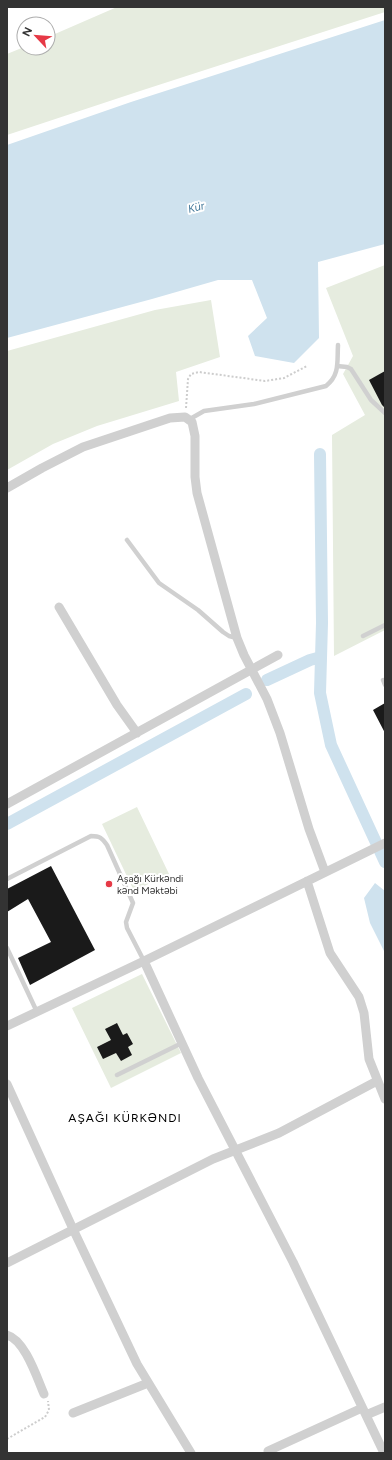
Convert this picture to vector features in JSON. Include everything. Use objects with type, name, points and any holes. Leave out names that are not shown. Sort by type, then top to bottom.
[{"type":"street","points":[[7,488],[83,447],[170,418],[187,418],[192,422],[195,436],[195,477],[197,493],[237,638],[267,699],[280,733],[308,829],[326,872]]},
{"type":"street","points":[[59,607],[116,705],[138,733]]},
{"type":"street","points":[[7,804],[138,733],[278,654]]},
{"type":"street","points":[[7,1026],[385,843]]},
{"type":"street","points":[[307,882],[330,953],[359,997],[364,1014],[369,1059],[385,1099]]},
{"type":"street","points":[[144,961],[182,1043],[292,1262],[384,1453]]},
{"type":"street","points":[[7,1263],[198,1166],[280,1133],[377,1081]]},
{"type":"street","points":[[7,1084],[134,1358],[191,1453]]},
{"type":"street","points":[[7,1335],[14,1338],[21,1346],[44,1394]]},
{"type":"street","points":[[73,1413],[148,1383]]},
{"type":"street","points":[[268,1451],[364,1411],[385,1407]]},
{"type":"lane","points":[[187,418],[204,411],[254,404],[326,386],[333,380],[336,374],[338,345]]},
{"type":"lane","points":[[337,366],[351,369],[372,400],[385,413]]},
{"type":"lane","points":[[127,540],[159,583],[198,610],[223,632],[229,636],[237,638]]},
{"type":"lane","points":[[363,636],[385,625]]},
{"type":"lane","points":[[7,879],[91,836],[98,836],[103,839],[107,845],[133,903],[126,922],[127,928],[144,961]]},
{"type":"lane","points":[[7,948],[37,1012]]},
{"type":"lane","points":[[117,1075],[182,1043]]},
{"type":"path","points":[[187,418],[188,379],[191,374],[199,372],[265,380],[284,378],[307,366]]},
{"type":"path","points":[[7,1439],[45,1417],[49,1410],[49,1404],[44,1394]]},
{"type":"shaded area","points":[[117,7],[385,7],[385,12],[7,135],[7,54],[16,50],[16,56],[56,56],[56,34]]},
{"type":"shaded area","points":[[385,265],[385,630],[334,656],[332,435],[365,415],[343,374],[353,356],[326,288]]},
{"type":"shaded area","points":[[211,300],[220,357],[176,372],[179,401],[97,426],[53,444],[7,470],[7,351],[155,310]]},
{"type":"shaded area","points":[[137,807],[169,874],[134,891],[102,824]]},
{"type":"shaded area","points":[[142,974],[181,1053],[111,1088],[72,1008]]},
{"type":"water","name":"Kür","points":[[385,20],[385,244],[318,262],[319,338],[294,363],[255,356],[248,336],[267,318],[252,280],[218,280],[7,338],[7,145],[131,102]]},
{"type":"water","points":[[375,883],[385,891],[385,953],[370,923],[364,898]]},
{"type":"building","points":[[385,371],[385,408],[369,380]]},
{"type":"building","points":[[385,703],[385,733],[373,710]]},
{"type":"building","points":[[51,866],[95,950],[30,985],[18,958],[51,942],[28,899],[7,912],[7,889]]},
{"type":"building","points":[[117,1023],[123,1035],[127,1033],[133,1044],[128,1047],[132,1055],[121,1061],[116,1053],[103,1059],[97,1047],[111,1040],[105,1029]]},
{"type":"waterway","points":[[320,454],[322,623],[320,693],[331,745],[385,862]]},
{"type":"waterway","points":[[267,680],[310,660],[321,657]]},
{"type":"waterway","points":[[7,824],[246,694]]},
{"type":"place","name":"Aşağı Kürkəndi kənd Məktəbi","points":[[109,884]]},
{"type":"district","name":"AŞAĞI KÜRKƏNDI","points":[[125,1118]]}]
